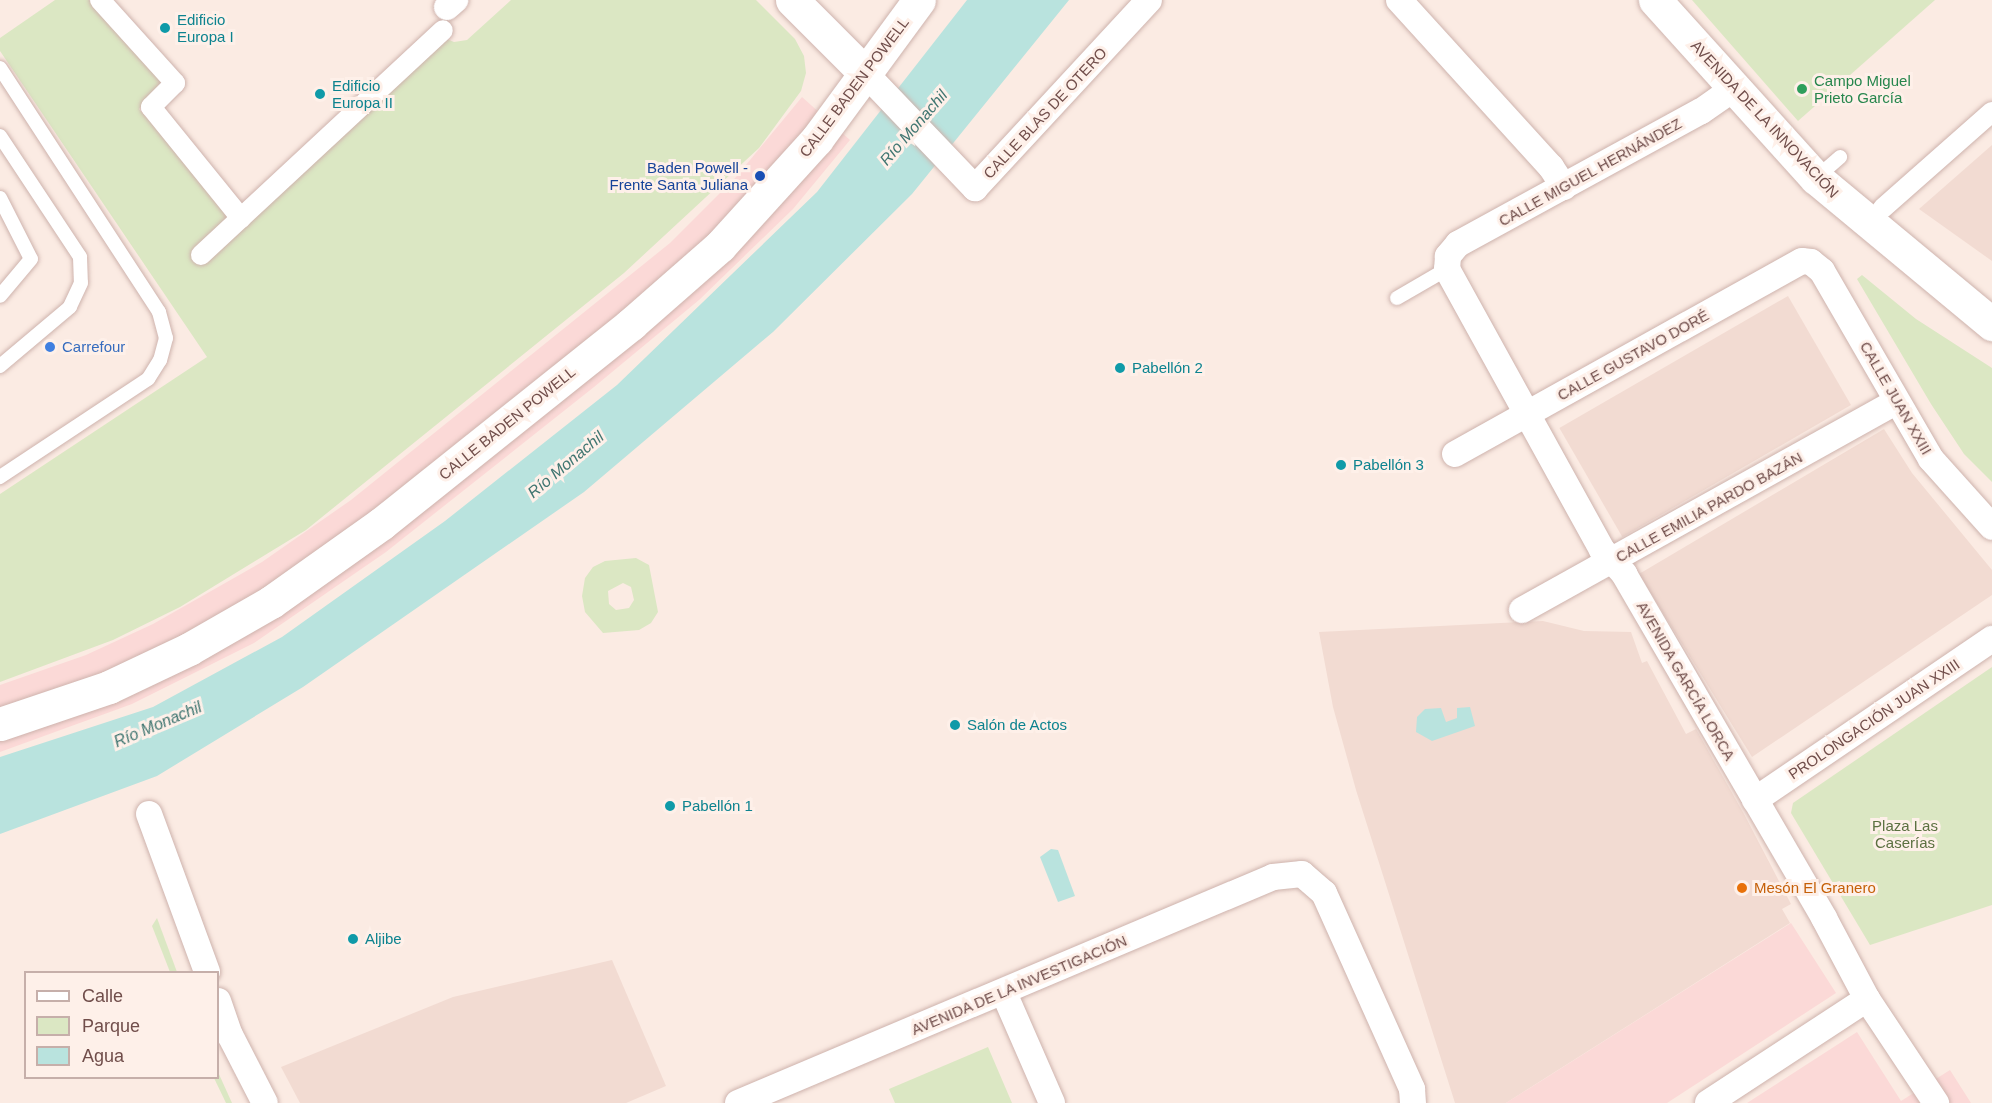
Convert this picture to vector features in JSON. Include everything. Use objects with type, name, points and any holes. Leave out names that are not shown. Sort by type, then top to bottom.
[{"type":"main road","points":[[792,0],[876,85]]},
{"type":"main road","name":"CALLE BADEN POWELL","points":[[0,724],[109,687],[189,649],[272,602],[382,523],[631,324],[720,246],[818,139],[876,85],[919,0]]},
{"type":"main road","name":"AVENIDA DE LA INNOVACIÓN","points":[[1654,0],[1816,178],[1930,276],[1992,324]]},
{"type":"street","points":[[100,0],[175,83],[151,107],[242,218]]},
{"type":"street","name":"CALLE BLAS DE OTERO","points":[[876,85],[975,188],[1149,0]]},
{"type":"street","points":[[1399,0],[1551,167],[1564,186]]},
{"type":"street","points":[[201,255],[242,218],[448,12]]},
{"type":"street","name":"CALLE MIGUEL HERNÁNDEZ","points":[[1448,262],[1458,244],[1733,89]]},
{"type":"street","points":[[1883,208],[1992,112]]},
{"type":"street","name":"AVENIDA GARCÍA LORCA","points":[[1448,262],[1526,415],[1602,550],[1624,574],[1867,999],[1936,1103]]},
{"type":"street","name":"CALLE JUAN XXIII","points":[[1811,262],[1822,270],[1895,402],[1931,459],[1992,527]]},
{"type":"street","name":"CALLE GUSTAVO DORÉ","points":[[1455,454],[1795,265],[1811,262]]},
{"type":"street","name":"CALLE EMILIA PARDO BAZÁN","points":[[1522,610],[1895,402]]},
{"type":"street","name":"PROLONGACIÓN JUAN XXIII","points":[[1755,800],[1992,639]]},
{"type":"street","points":[[149,814],[207,971]]},
{"type":"street","name":"AVENIDA DE LA INVESTIGACIÓN","points":[[738,1103],[1004,993],[1274,877],[1302,874],[1324,893],[1412,1089],[1413,1103]]},
{"type":"street","points":[[1004,993],[1052,1103]]},
{"type":"street","points":[[1708,1103],[1867,999]]},
{"type":"street","points":[[219,1004],[230,1035],[265,1103]]},
{"type":"lane","points":[[0,68],[159,312],[166,338],[160,360],[148,379],[0,477]]},
{"type":"lane","points":[[0,136],[80,257],[81,283],[69,308],[0,366]]},
{"type":"lane","points":[[1816,178],[1840,157]]},
{"type":"lane","points":[[0,198],[31,259],[0,296]]},
{"type":"lane","points":[[1397,298],[1448,262]]},
{"type":"shaded area","points":[[802,97],[850,140],[793,209],[699,300],[594,387],[386,552],[254,643],[132,704],[0,752],[0,685],[86,655],[153,624],[262,562],[351,500],[670,243],[736,177]]},
{"type":"shaded area","points":[[1992,145],[1992,261],[1919,209]]},
{"type":"shaded area","points":[[1788,296],[1851,405],[1622,537],[1559,428]]},
{"type":"shaded area","points":[[1884,429],[1912,473],[1992,570],[1992,595],[1752,757],[1639,574]]},
{"type":"shaded area","points":[[1543,621],[1584,631],[1631,632],[1642,663],[1647,661],[1686,734],[1696,729],[1744,814],[1791,904],[1782,909],[1790,923],[1506,1103],[1455,1103],[1356,790],[1333,707],[1319,632]]},
{"type":"shaded area","points":[[1791,923],[1836,993],[1667,1103],[1506,1103]]},
{"type":"shaded area","points":[[612,960],[666,1086],[626,1103],[300,1103],[281,1067],[453,997]]},
{"type":"shaded area","points":[[1857,1032],[1901,1101],[1950,1070],[1971,1103],[1747,1103]]},
{"type":"green space","points":[[55,0],[89,0],[162,81],[139,109],[240,226],[444,38],[454,42],[467,40],[511,0],[756,0],[795,39],[804,56],[806,73],[801,91],[759,148],[624,273],[306,530],[180,607],[113,640],[0,682],[0,494],[207,357],[0,51],[0,38]]},
{"type":"green space","name":"Campo Miguel Prieto García","points":[[1692,0],[1935,0],[1798,121]]},
{"type":"green space","points":[[1862,275],[1916,319],[1992,368],[1992,482],[1964,454],[1931,404],[1857,279]]},
{"type":"green space","points":[[636,558],[649,565],[658,612],[651,623],[639,630],[603,633],[585,612],[582,596],[585,578],[593,567],[605,561]],"holes":[[[623,583],[631,587],[634,600],[629,608],[616,610],[609,604],[608,591]]]},
{"type":"green space","name":"Plaza Las Caserías","points":[[1992,667],[1992,905],[1870,945],[1791,813],[1793,803]]},
{"type":"green space","points":[[157,918],[177,971],[170,971],[152,926]]},
{"type":"green space","points":[[988,1047],[1012,1103],[895,1103],[889,1089]]},
{"type":"green space","points":[[219,1074],[232,1103],[226,1103],[214,1079],[219,1079]]},
{"type":"water","name":"Río Monachil","points":[[967,0],[1069,0],[912,194],[773,332],[584,492],[303,687],[157,776],[0,834],[0,757],[153,707],[282,637],[445,521],[617,385],[817,192]]},
{"type":"water","points":[[1470,707],[1475,726],[1432,741],[1416,732],[1417,717],[1425,709],[1441,708],[1446,722],[1457,718],[1457,708]]},
{"type":"water","points":[[1051,849],[1058,850],[1075,896],[1058,902],[1040,857]]},
{"type":"place","name":"Edificio Europa I","points":[[165,28]]},
{"type":"place","name":"Campo Miguel Prieto García","points":[[1802,89]]},
{"type":"place","name":"Edificio Europa II","points":[[320,94]]},
{"type":"place","name":"Baden Powell - Frente Santa Juliana","points":[[760,176]]},
{"type":"place","name":"Carrefour","points":[[50,347]]},
{"type":"place","name":"Pabellón 2","points":[[1120,368]]},
{"type":"place","name":"Pabellón 3","points":[[1341,465]]},
{"type":"place","name":"Salón de Actos","points":[[955,725]]},
{"type":"place","name":"Pabellón 1","points":[[670,806]]},
{"type":"place","name":"Mesón El Granero","points":[[1742,888]]},
{"type":"place","name":"Aljibe","points":[[353,939]]}]
